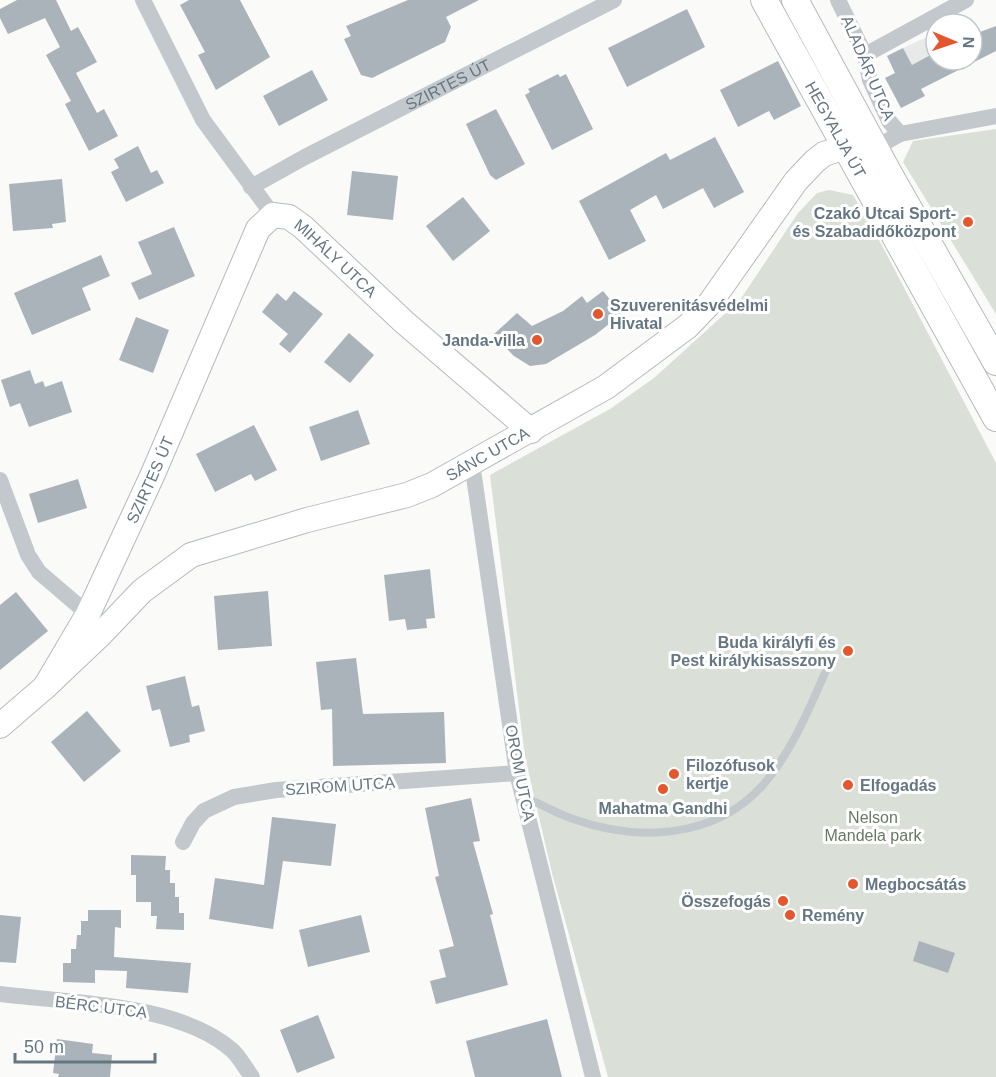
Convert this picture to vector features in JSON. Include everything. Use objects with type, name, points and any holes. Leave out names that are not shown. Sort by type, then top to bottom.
[{"type":"main road","name":"HEGYALJA ÚT","points":[[764,0],[996,418]]},
{"type":"main road","name":"HEGYALJA ÚT","points":[[795,0],[875,148],[996,362]]},
{"type":"street","name":"MIHÁLY UTCA","points":[[143,0],[203,120],[273,215],[289,217],[303,228],[404,322],[531,431]]},
{"type":"street","name":"SZIRTES ÚT","points":[[251,187],[305,157],[614,0]]},
{"type":"street","name":"ALADÁR UTCA","points":[[838,0],[865,55],[870,80],[889,121],[900,134]]},
{"type":"street","points":[[865,55],[966,0]]},
{"type":"street","points":[[875,148],[900,134],[996,116]]},
{"type":"street","name":"SÁNC UTCA","points":[[45,687],[142,591],[191,555],[307,520],[408,495],[531,431],[606,387],[688,326],[727,281],[796,181],[824,154],[845,147],[875,148]]},
{"type":"street","name":"SZIRTES ÚT","points":[[0,726],[45,687],[88,614],[152,476],[258,229],[273,215]]},
{"type":"street","name":"OROM UTCA","points":[[472,463],[517,772],[593,1077]]},
{"type":"street","points":[[0,480],[28,555],[39,572],[88,614]]},
{"type":"street","name":"SZIROM UTCA","points":[[183,842],[193,823],[204,812],[234,797],[276,790],[517,772]]},
{"type":"street","name":"BÉRC UTCA","points":[[0,994],[175,1018],[204,1031],[234,1052],[252,1077]]},
{"type":"lane","points":[[523,796],[573,820],[642,835],[695,829],[728,815],[763,785],[788,750],[825,673]]},
{"type":"shaded area","points":[[924,38],[924,59],[912,65],[903,48]]},
{"type":"green space","name":"Czakó Utcai Sport- és Szabadidőközpont","points":[[996,129],[996,314],[903,162],[913,141]]},
{"type":"green space","name":"Nelson Mandela park","points":[[829,190],[853,195],[877,236],[996,463],[996,1077],[608,1077],[552,873],[525,757],[490,475],[610,409],[654,378],[740,300],[798,213],[817,193]]},
{"type":"building","points":[[17,0],[56,0],[71,31],[78,27],[97,62],[76,73],[97,113],[104,109],[118,136],[89,151],[65,104],[71,101],[46,55],[60,47],[45,18],[8,34],[0,18],[0,9]]},
{"type":"building","points":[[189,0],[240,0],[270,57],[216,90],[198,55],[205,52],[180,5]]},
{"type":"building","points":[[408,0],[479,0],[446,17],[451,27],[445,42],[372,78],[361,75],[344,39],[351,36],[346,26]]},
{"type":"building","points":[[687,9],[705,47],[627,87],[608,48]]},
{"type":"building","points":[[996,26],[996,51],[984,57],[984,30]]},
{"type":"building","points":[[903,48],[912,65],[924,58],[924,72],[955,72],[921,89],[925,96],[901,108],[885,78],[895,73],[887,56]]},
{"type":"building","points":[[778,61],[801,106],[774,120],[769,111],[738,127],[720,90]]},
{"type":"building","points":[[312,70],[328,100],[279,126],[263,96]]},
{"type":"building","points":[[558,74],[560,77],[566,74],[593,129],[552,150],[525,95],[530,92],[528,89]]},
{"type":"building","points":[[496,109],[525,164],[496,180],[490,175],[466,124]]},
{"type":"building","points":[[715,137],[744,192],[714,208],[703,188],[663,209],[656,195],[630,210],[646,241],[609,260],[579,201],[666,153],[670,160]]},
{"type":"building","points":[[138,146],[151,173],[157,170],[164,183],[126,202],[111,172],[119,168],[114,159]]},
{"type":"building","points":[[352,171],[398,176],[393,220],[347,215]]},
{"type":"building","points":[[62,179],[66,222],[52,224],[53,228],[13,231],[9,184]]},
{"type":"building","points":[[463,197],[490,231],[453,261],[426,226]]},
{"type":"building","points":[[174,227],[195,276],[139,300],[131,283],[152,274],[138,242]]},
{"type":"building","points":[[101,255],[110,276],[82,288],[91,310],[32,335],[14,293]]},
{"type":"building","points":[[294,291],[323,314],[290,353],[279,344],[288,334],[262,312],[277,293],[286,301]]},
{"type":"building","name":"Janda-villa","points":[[603,291],[622,314],[595,335],[546,364],[530,366],[514,356],[493,335],[517,313],[532,326],[563,311],[582,296],[587,303]]},
{"type":"building","points":[[136,317],[169,330],[153,373],[119,360]]},
{"type":"building","points":[[349,333],[374,355],[350,383],[324,362]]},
{"type":"building","points":[[30,370],[35,384],[43,381],[45,387],[62,381],[72,412],[29,427],[20,403],[10,407],[1,380]]},
{"type":"building","points":[[358,410],[370,444],[321,461],[309,427]]},
{"type":"building","points":[[254,425],[277,470],[255,481],[251,474],[215,492],[196,454]]},
{"type":"building","points":[[78,479],[87,508],[38,523],[29,494]]},
{"type":"building","points":[[430,569],[435,618],[426,619],[427,628],[407,630],[405,619],[389,621],[384,575]]},
{"type":"building","points":[[268,591],[272,646],[218,650],[214,596]]},
{"type":"building","points":[[16,592],[48,631],[0,670],[0,605]]},
{"type":"building","points":[[356,658],[363,714],[444,712],[446,763],[333,766],[332,709],[321,710],[316,662]]},
{"type":"building","points":[[185,676],[192,707],[199,705],[205,731],[189,735],[190,742],[170,747],[160,709],[152,711],[146,686]]},
{"type":"building","points":[[87,711],[121,751],[84,782],[51,742]]},
{"type":"building","points":[[471,798],[480,841],[473,842],[493,914],[490,915],[508,985],[436,1004],[430,981],[446,977],[439,950],[454,946],[435,877],[439,876],[425,808]]},
{"type":"building","points":[[272,817],[336,824],[331,866],[283,861],[273,929],[209,919],[215,878],[264,885]]},
{"type":"building","points":[[131,855],[166,856],[165,870],[170,870],[170,883],[175,883],[175,897],[179,897],[179,913],[184,913],[184,930],[156,929],[157,916],[151,916],[151,902],[136,902],[136,875],[131,875]]},
{"type":"building","points":[[88,910],[121,910],[121,928],[115,927],[114,957],[191,963],[188,993],[126,988],[127,971],[95,970],[95,983],[63,982],[63,963],[71,963],[71,949],[76,949],[77,935],[81,935],[81,921],[88,921]]},
{"type":"building","points":[[0,915],[21,917],[16,963],[0,962]]},
{"type":"building","points":[[361,915],[370,952],[308,967],[299,930]]},
{"type":"building","points":[[919,941],[955,953],[948,973],[913,961]]},
{"type":"building","points":[[318,1015],[335,1058],[297,1073],[280,1030]]},
{"type":"building","points":[[547,1019],[562,1077],[475,1077],[466,1041]]},
{"type":"building","points":[[57,1039],[93,1044],[92,1053],[112,1055],[110,1077],[58,1077],[59,1074],[53,1073]]},
{"type":"place","name":"Czakó Utcai Sport- és Szabadidőközpont","points":[[968,222]]},
{"type":"place","name":"Szuverenitásvédelmi Hivatal","points":[[598,314]]},
{"type":"place","name":"Janda-villa","points":[[537,340]]},
{"type":"place","name":"Buda királyfi és Pest királykisasszony","points":[[848,651]]},
{"type":"place","name":"Filozófusok kertje","points":[[674,774]]},
{"type":"place","name":"Elfogadás","points":[[848,785]]},
{"type":"place","name":"Mahatma Gandhi","points":[[663,789]]},
{"type":"place","name":"Megbocsátás","points":[[853,884]]},
{"type":"place","name":"Összefogás","points":[[783,901]]},
{"type":"place","name":"Remény","points":[[790,915]]}]
